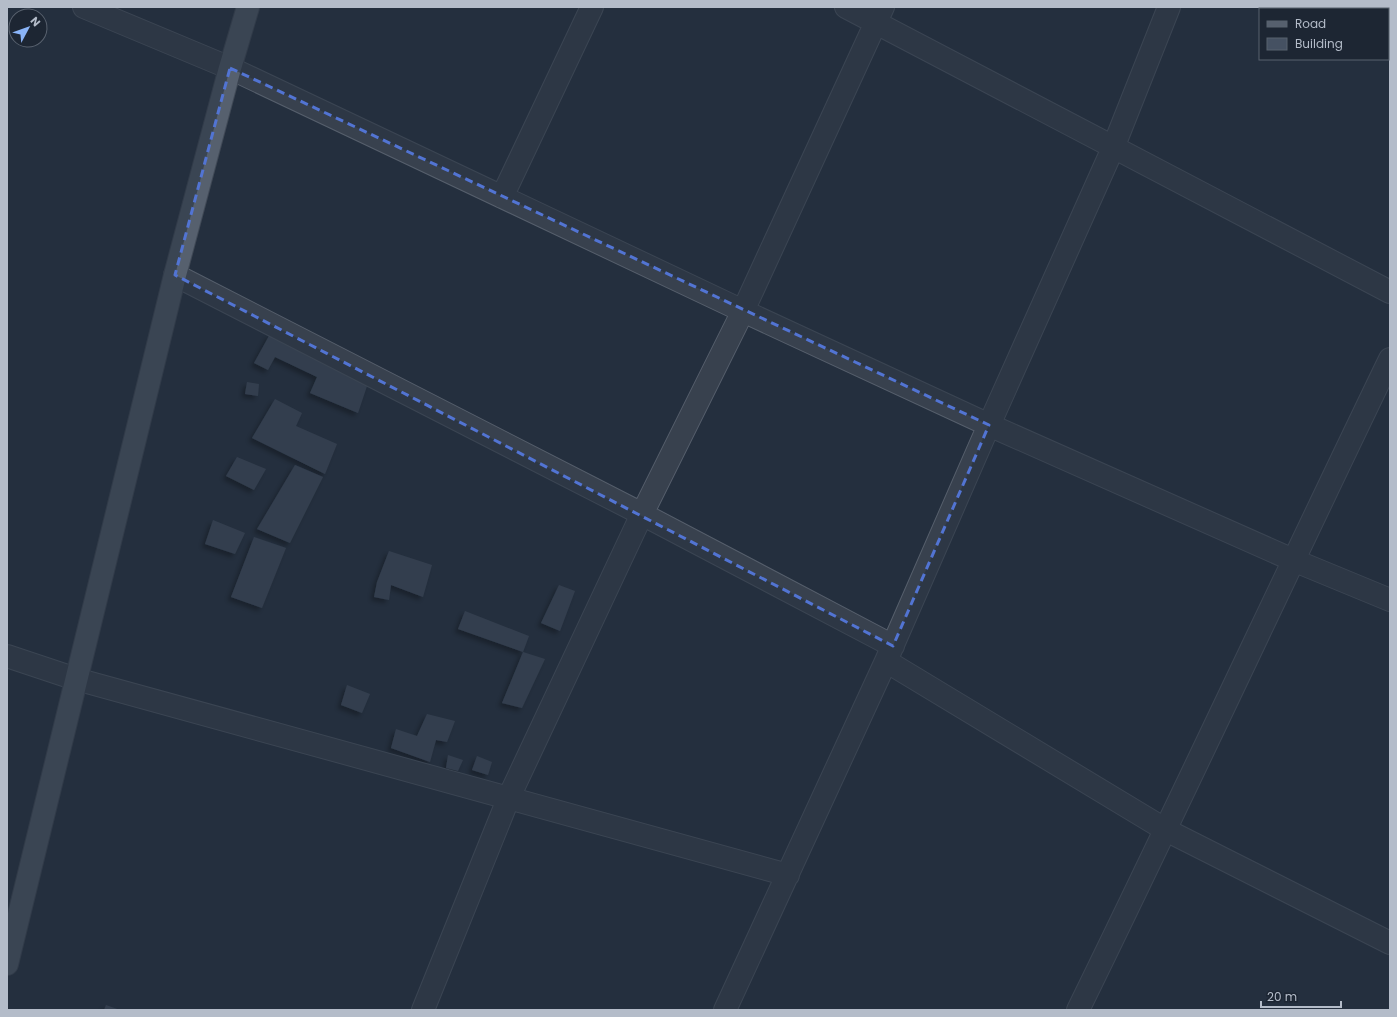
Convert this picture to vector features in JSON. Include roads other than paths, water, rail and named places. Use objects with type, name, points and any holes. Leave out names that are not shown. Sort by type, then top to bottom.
[{"type":"main road","points":[[7,964],[174,275],[248,7]]},
{"type":"street","points":[[84,7],[230,68],[743,311],[989,425],[1293,560],[1390,600]]},
{"type":"street","points":[[502,197],[592,7]]},
{"type":"street","points":[[846,7],[879,14],[1113,148],[1390,292]]},
{"type":"street","points":[[725,1010],[890,653],[989,425],[1113,148],[1169,7]]},
{"type":"street","points":[[423,1010],[509,797],[642,514],[743,311],[879,14]]},
{"type":"street","points":[[174,275],[642,514],[890,653],[1166,830],[1390,943]]},
{"type":"street","points":[[1078,1010],[1166,830],[1293,560],[1390,359]]},
{"type":"street","points":[[7,656],[76,679],[788,875]]}]
